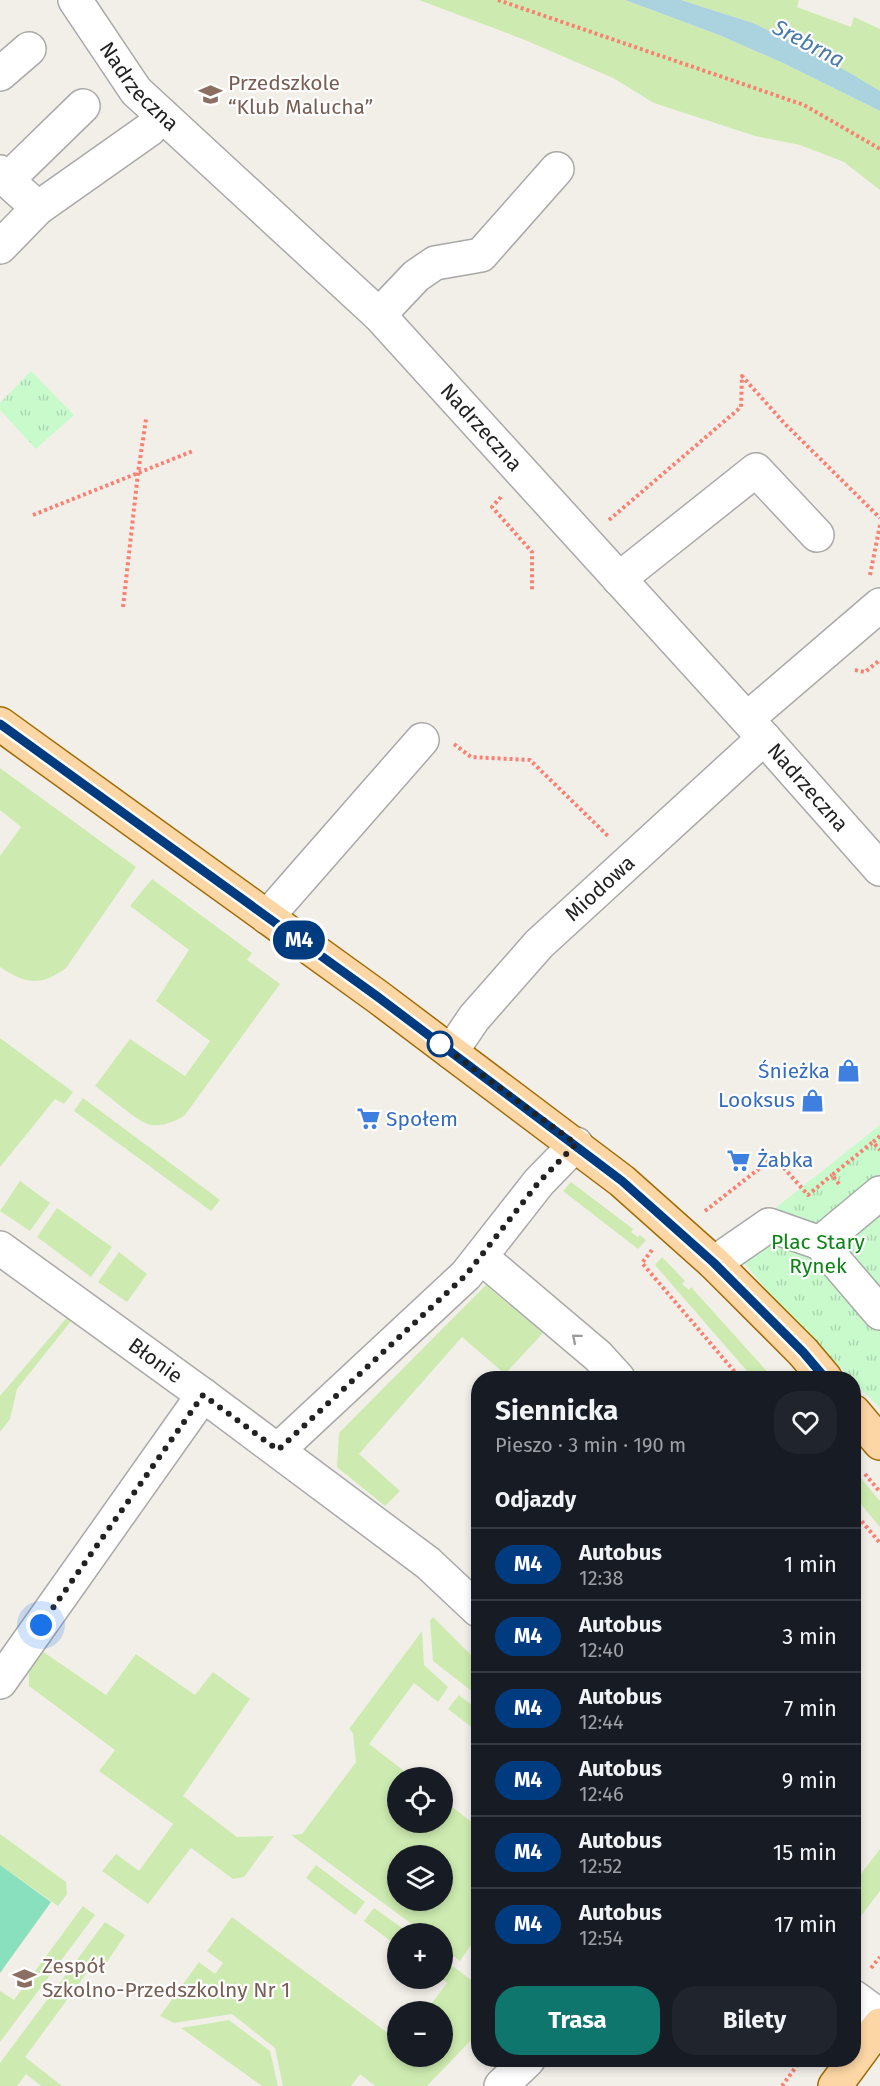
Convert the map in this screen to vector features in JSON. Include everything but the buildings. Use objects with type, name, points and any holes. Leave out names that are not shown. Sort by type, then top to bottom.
[{"type":"main road","points":[[0,724],[576,1144],[622,1181],[714,1263],[819,1371]]},
{"type":"main road","points":[[861,1420],[880,1443]]},
{"type":"main road","points":[[861,2051],[880,2025]]},
{"type":"main road","points":[[835,2086],[849,2067]]},
{"type":"street","name":"Nadrzeczna","points":[[75,0],[136,91],[379,315],[880,868]]},
{"type":"street","points":[[0,75],[28,49]]},
{"type":"street","points":[[38,208],[4,176],[83,106]]},
{"type":"street","points":[[0,247],[38,208],[150,129],[162,116]]},
{"type":"street","points":[[379,315],[416,276],[435,263],[481,255],[557,169]]},
{"type":"street","points":[[619,579],[756,470],[817,535]]},
{"type":"street","name":"Miodowa","points":[[451,1052],[474,1018],[539,944],[880,605]]},
{"type":"street","points":[[267,917],[434,739]]},
{"type":"street","points":[[278,1450],[466,1275],[539,1182],[576,1144]]},
{"type":"street","points":[[820,1243],[880,1193]]},
{"type":"street","points":[[714,1263],[769,1225],[820,1243],[880,1313]]},
{"type":"street","name":"Błonie","points":[[0,1248],[278,1450],[428,1563],[471,1603]]},
{"type":"street","points":[[481,1257],[598,1356],[612,1371]]},
{"type":"street","points":[[0,1682],[203,1395]]},
{"type":"street","points":[[861,1984],[880,2016]]},
{"type":"street","points":[[501,2086],[521,2067]]},
{"type":"path","points":[[498,0],[804,105],[880,148]]},
{"type":"path","points":[[123,607],[146,419]]},
{"type":"path","points":[[33,515],[193,451]]},
{"type":"path","points":[[434,739],[471,757],[530,760],[610,838]]},
{"type":"path","points":[[880,1136],[873,1142],[880,1150]]},
{"type":"path","points":[[698,1208],[703,1212],[774,1157],[808,1195],[832,1175]]},
{"type":"path","points":[[861,1470],[880,1492]]},
{"type":"path","points":[[861,1520],[880,1543]]},
{"type":"path","points":[[861,1984],[880,1957]]},
{"type":"path","points":[[782,2086],[796,2067]]},
{"type":"green space","points":[[419,0],[625,0],[719,35],[783,63],[880,111],[880,190],[844,162],[800,145],[755,136],[654,103],[613,78],[525,40]]},
{"type":"green space","points":[[681,0],[799,0],[797,7],[851,27],[854,17],[880,29],[880,92],[821,56],[753,23]]},
{"type":"green space","points":[[31,371],[74,415],[36,449],[0,410],[0,403]]},
{"type":"green space","points":[[0,768],[136,867],[66,968],[41,981],[25,980],[0,967],[0,856],[21,827],[0,810]]},
{"type":"green space","points":[[152,879],[252,953],[247,960],[280,984],[185,1115],[161,1125],[150,1125],[139,1120],[95,1086],[130,1039],[185,1076],[210,1041],[156,1001],[189,950],[130,906]]},
{"type":"green space","points":[[0,1038],[73,1092],[64,1104],[55,1099],[0,1167]]},
{"type":"green space","points":[[83,1098],[220,1200],[211,1211],[74,1111]]},
{"type":"green space","name":"Plac Stary Rynek","points":[[880,1125],[880,1408],[861,1389],[861,1371],[844,1371],[780,1306],[729,1245]]},
{"type":"green space","points":[[20,1181],[50,1203],[30,1231],[0,1211]]},
{"type":"green space","points":[[571,1182],[633,1229],[631,1232],[646,1240],[638,1249],[563,1191]]},
{"type":"green space","points":[[57,1208],[112,1247],[91,1277],[37,1237]]},
{"type":"green space","points":[[119,1252],[147,1274],[127,1302],[98,1282]]},
{"type":"green space","points":[[662,1257],[685,1281],[682,1284],[689,1290],[691,1287],[767,1371],[747,1371],[655,1265]]},
{"type":"green space","points":[[486,1285],[543,1333],[508,1371],[502,1371],[462,1337],[359,1454],[400,1491],[385,1506],[337,1467],[339,1433]]},
{"type":"green space","points":[[70,1314],[71,1321],[17,1389],[10,1419],[0,1432],[0,1396]]},
{"type":"green space","points":[[861,1478],[880,1501],[880,1527],[861,1504]]},
{"type":"green space","points":[[433,1617],[471,1655],[471,1691],[433,1661],[430,1621]]},
{"type":"green space","points":[[422,1631],[424,1665],[448,1687],[438,1702],[414,1683],[369,1744],[399,1767],[387,1767],[387,1833],[453,1833],[453,1808],[471,1822],[471,1945],[460,1961],[453,1956],[453,1923],[410,1923],[394,1911],[453,1911],[453,1845],[387,1845],[387,1906],[291,1835],[302,1834],[356,1762],[353,1733],[349,1729]]},
{"type":"green space","points":[[42,1651],[106,1695],[136,1654],[195,1695],[213,1672],[250,1699],[183,1796],[237,1837],[274,1836],[244,1877],[233,1879],[191,1848],[148,1904],[102,1871],[116,1854],[139,1871],[173,1824],[99,1771],[115,1750],[29,1686],[29,1666]]},
{"type":"green space","points":[[459,1695],[471,1704],[471,1727],[448,1709]]},
{"type":"green space","points":[[0,1834],[66,1882],[67,1894],[58,1906],[0,1865]]},
{"type":"green space","points":[[880,1849],[880,1891],[861,1916],[861,1874]]},
{"type":"green space","points":[[0,1865],[51,1902],[0,1973]]},
{"type":"green space","points":[[316,1865],[365,1902],[355,1915],[306,1878]]},
{"type":"green space","points":[[83,1906],[95,1915],[0,2042],[0,1991],[14,2000]]},
{"type":"green space","points":[[374,1908],[395,1923],[387,1923],[387,1938],[364,1921]]},
{"type":"green space","points":[[232,1917],[387,2033],[387,2067],[445,2067],[427,2086],[375,2086],[360,2074],[351,2086],[283,2086],[275,2048],[232,2014],[174,2023],[160,2016],[199,1962],[215,1974],[223,1963],[207,1951]]},
{"type":"green space","points":[[105,1922],[125,1935],[105,1965],[97,1959],[25,2057],[62,2086],[41,2086],[26,2074],[17,2086],[0,2086],[0,2063]]},
{"type":"green space","points":[[453,1966],[471,1980],[471,2040],[453,2059],[453,2001],[434,2001],[442,1989],[453,1989]]},
{"type":"green space","points":[[229,2020],[270,2051],[278,2086],[262,2086],[181,2028]]},
{"type":"water","points":[[625,0],[681,0],[753,23],[821,56],[880,91],[880,111],[783,63],[719,35]]},
{"type":"bus line","name":"M4","points":[[0,724],[378,997],[576,1144],[674,1225],[763,1311],[819,1371]]},
{"type":"place","name":"Przedszkole “Klub Malucha”","points":[[210,95]]},
{"type":"place","name":"Śnieżka","points":[[848,1071]]},
{"type":"place","name":"Looksus","points":[[813,1100]]},
{"type":"place","name":"Społem","points":[[368,1119]]},
{"type":"place","name":"Żabka","points":[[739,1160]]},
{"type":"place","name":"Zespół Szkolno-Przedszkolny Nr 1","points":[[24,1978]]},
{"type":"route","points":[[41,1625],[203,1395],[278,1450],[466,1275],[539,1182],[576,1144],[440,1044]]},
{"type":"water label","name":"Srebrna","points":[[809,43]]}]
